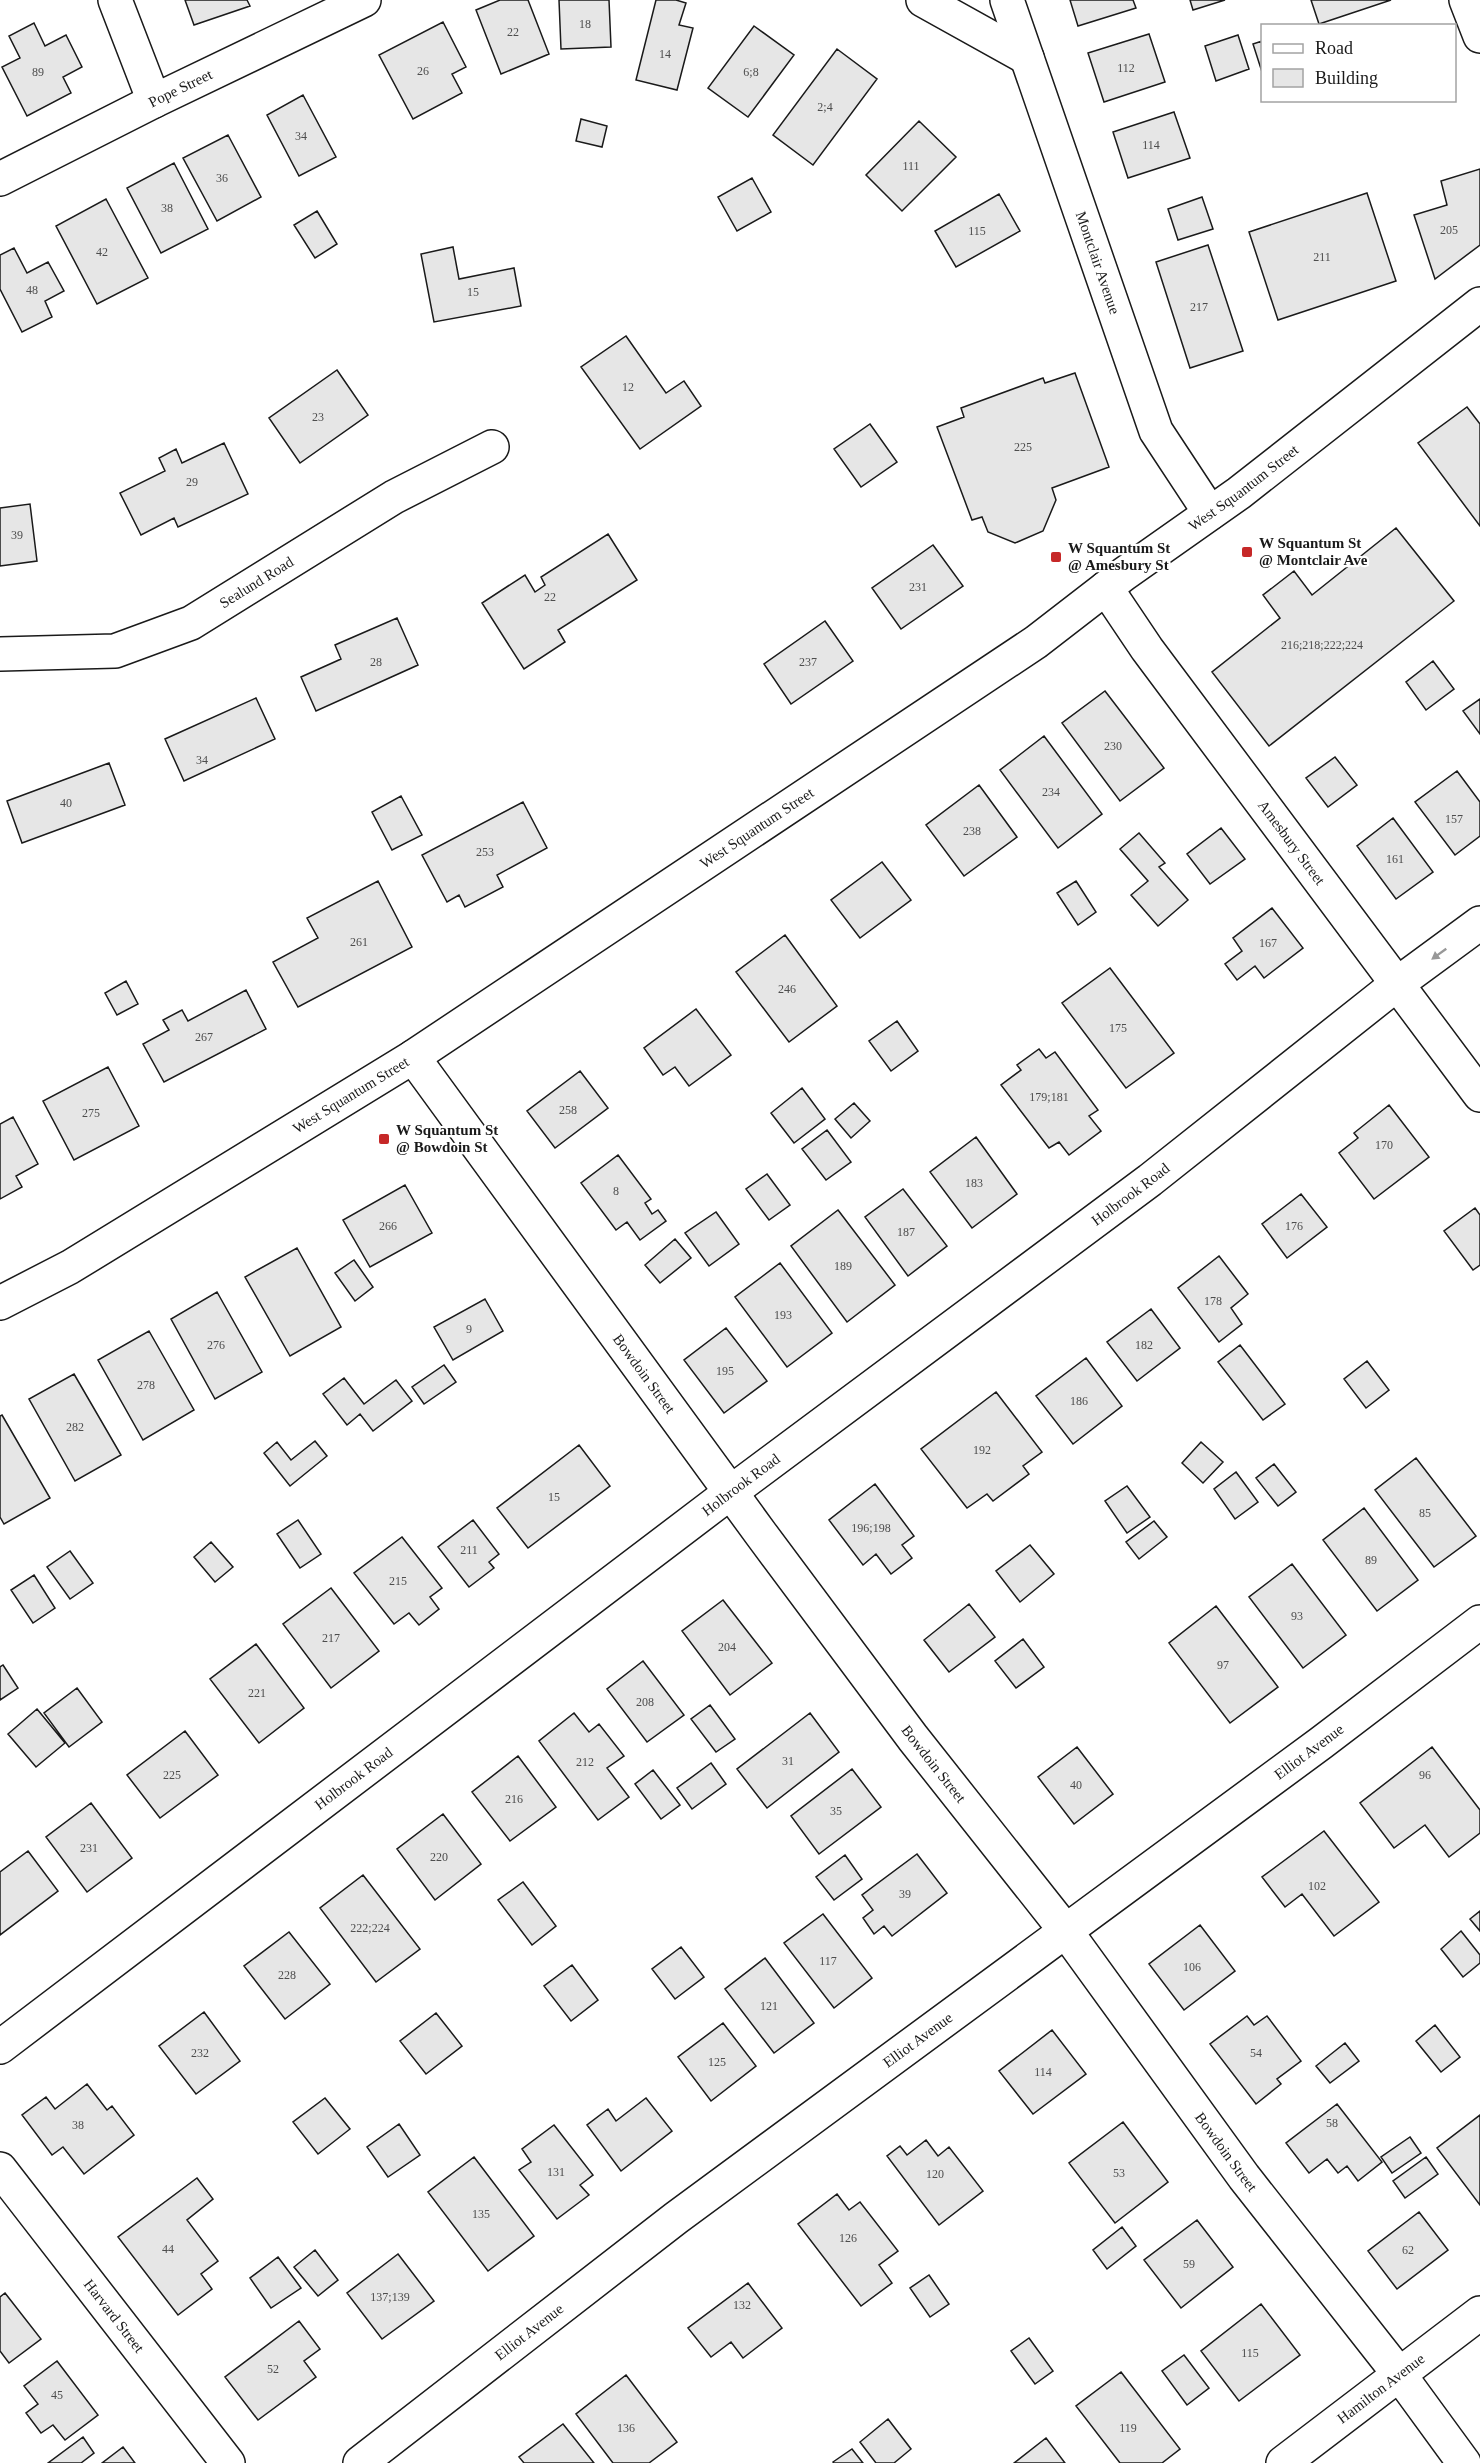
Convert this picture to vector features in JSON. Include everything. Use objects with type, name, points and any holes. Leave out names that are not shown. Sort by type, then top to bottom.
[{"type":"street","points":[[115,0],[154,101]]},
{"type":"street","name":"Pope Street","points":[[0,179],[154,101],[364,0]]},
{"type":"street","points":[[923,0],[1027,58]]},
{"type":"street","name":"Montclair Avenue","points":[[1006,0],[1156,431],[1210,513]]},
{"type":"street","points":[[1466,0],[1480,36]]},
{"type":"street","name":"West Squantum Street","points":[[0,1303],[70,1267],[413,1058],[1036,642],[1210,513],[1480,304]]},
{"type":"street","name":"Sealund Road","points":[[0,654],[115,651],[191,623],[394,497],[492,447]]},
{"type":"street","name":"Amesbury Street","points":[[1106,588],[1154,658],[1480,1095]]},
{"type":"street","name":"Holbrook Road","points":[[0,2047],[730,1492],[1150,1180],[1397,984],[1480,923]]},
{"type":"street","name":"Bowdoin Street","points":[[413,1058],[913,1738],[1065,1929],[1244,2177],[1399,2374],[1464,2463]]},
{"type":"street","name":"Elliot Avenue","points":[[360,2463],[676,2218],[1312,1749],[1480,1622]]},
{"type":"street","name":"Harvard Street","points":[[0,2169],[228,2463]]},
{"type":"street","name":"Hamilton Avenue","points":[[1283,2463],[1480,2313]]},
{"type":"building","points":[[185,0],[247,0],[250,6],[194,25]]},
{"type":"building","points":[[500,0],[528,0],[549,54],[501,74],[476,10]]},
{"type":"building","points":[[559,0],[609,0],[611,47],[561,49]]},
{"type":"building","points":[[656,0],[676,0],[686,3],[679,25],[693,28],[677,90],[636,80]]},
{"type":"building","points":[[1070,0],[1133,0],[1136,8],[1078,26]]},
{"type":"building","points":[[1190,0],[1225,0],[1193,10]]},
{"type":"building","points":[[1311,0],[1391,0],[1319,24]]},
{"type":"building","points":[[443,22],[466,67],[452,74],[462,93],[413,119],[379,55]]},
{"type":"building","points":[[34,23],[45,46],[66,35],[82,67],[63,77],[71,93],[27,116],[2,67],[20,58],[9,36]]},
{"type":"building","points":[[754,26],[794,55],[748,117],[708,88]]},
{"type":"building","points":[[1149,34],[1165,82],[1104,102],[1088,53]]},
{"type":"building","points":[[1238,35],[1249,69],[1216,81],[1205,46]]},
{"type":"building","points":[[1261,41],[1261,69],[1253,44]]},
{"type":"building","points":[[837,49],[877,79],[813,165],[773,135]]},
{"type":"building","points":[[303,95],[336,157],[299,176],[267,115]]},
{"type":"building","points":[[1174,112],[1190,158],[1128,178],[1113,132]]},
{"type":"building","points":[[581,119],[607,126],[602,147],[576,141]]},
{"type":"building","points":[[919,121],[956,157],[902,211],[866,175]]},
{"type":"building","points":[[228,135],[261,197],[217,221],[183,158]]},
{"type":"building","points":[[174,163],[208,229],[161,253],[127,188]]},
{"type":"building","points":[[1480,169],[1480,245],[1435,279],[1414,215],[1447,205],[1441,181]]},
{"type":"building","points":[[752,178],[771,212],[737,231],[718,197]]},
{"type":"building","points":[[1367,193],[1396,281],[1278,320],[1249,232]]},
{"type":"building","points":[[999,194],[1020,231],[956,267],[935,231]]},
{"type":"building","points":[[1202,197],[1213,229],[1178,240],[1168,209]]},
{"type":"building","points":[[106,199],[148,278],[97,304],[56,226]]},
{"type":"building","points":[[317,211],[337,244],[315,258],[294,225]]},
{"type":"building","points":[[1208,245],[1243,351],[1190,368],[1156,262]]},
{"type":"building","points":[[453,247],[459,279],[514,268],[521,306],[434,322],[421,254]]},
{"type":"building","points":[[14,248],[27,273],[48,262],[64,291],[45,301],[52,317],[22,332],[0,289],[0,255]]},
{"type":"building","points":[[626,336],[666,393],[684,381],[701,406],[640,449],[581,367]]},
{"type":"building","points":[[337,370],[368,415],[300,463],[269,418]]},
{"type":"building","points":[[1075,373],[1109,467],[1052,488],[1056,500],[1043,531],[1015,543],[988,532],[982,517],[972,520],[937,427],[964,417],[961,408],[1043,378],[1045,383]]},
{"type":"building","points":[[1467,407],[1480,424],[1480,526],[1418,443]]},
{"type":"building","points":[[870,424],[897,462],[861,487],[834,449]]},
{"type":"building","points":[[224,443],[248,494],[178,527],[174,518],[141,535],[120,493],[165,471],[159,458],[176,449],[182,463]]},
{"type":"building","points":[[30,504],[37,561],[0,566],[0,508]]},
{"type":"building","points":[[1396,528],[1454,601],[1269,746],[1212,672],[1280,618],[1263,595],[1294,571],[1312,595]]},
{"type":"building","points":[[608,534],[637,580],[558,630],[565,642],[524,669],[482,603],[525,575],[535,592],[545,585],[541,577]]},
{"type":"building","points":[[933,545],[963,586],[901,629],[872,588]]},
{"type":"building","points":[[397,618],[418,665],[316,711],[301,677],[341,659],[335,645]]},
{"type":"building","points":[[825,621],[853,661],[791,704],[764,664]]},
{"type":"building","points":[[1433,661],[1454,689],[1426,710],[1406,682]]},
{"type":"building","points":[[1105,691],[1164,768],[1120,801],[1062,723]]},
{"type":"building","points":[[256,698],[275,739],[184,781],[165,739]]},
{"type":"building","points":[[1480,699],[1480,734],[1463,711]]},
{"type":"building","points":[[1044,736],[1102,814],[1058,848],[1000,770]]},
{"type":"building","points":[[1335,757],[1357,785],[1328,807],[1306,778]]},
{"type":"building","points":[[109,763],[125,805],[22,843],[7,801]]},
{"type":"building","points":[[1457,771],[1480,802],[1480,836],[1455,855],[1415,802]]},
{"type":"building","points":[[979,785],[1017,837],[964,876],[926,825]]},
{"type":"building","points":[[401,796],[422,835],[392,850],[372,812]]},
{"type":"building","points":[[523,802],[547,848],[497,875],[503,887],[465,907],[459,895],[447,902],[422,855]]},
{"type":"building","points":[[1393,818],[1433,872],[1396,899],[1357,846]]},
{"type":"building","points":[[1221,828],[1245,859],[1210,884],[1187,854]]},
{"type":"building","points":[[1139,833],[1165,863],[1159,867],[1188,900],[1158,926],[1131,895],[1148,881],[1120,849]]},
{"type":"building","points":[[882,862],[911,900],[860,938],[831,900]]},
{"type":"building","points":[[378,881],[412,947],[298,1007],[273,962],[318,938],[307,918]]},
{"type":"building","points":[[1076,881],[1096,912],[1078,925],[1057,893]]},
{"type":"building","points":[[1272,908],[1303,948],[1264,978],[1255,966],[1237,980],[1225,964],[1242,951],[1233,938]]},
{"type":"building","points":[[785,935],[837,1006],[789,1042],[736,972]]},
{"type":"building","points":[[1110,968],[1174,1053],[1126,1088],[1062,1003]]},
{"type":"building","points":[[126,981],[138,1004],[117,1015],[105,993]]},
{"type":"building","points":[[246,990],[266,1029],[164,1082],[143,1044],[169,1030],[163,1020],[182,1010],[188,1021]]},
{"type":"building","points":[[696,1009],[731,1055],[689,1086],[675,1067],[663,1075],[644,1048]]},
{"type":"building","points":[[897,1021],[918,1051],[891,1071],[869,1041]]},
{"type":"building","points":[[1039,1049],[1046,1058],[1055,1052],[1098,1110],[1089,1116],[1101,1131],[1069,1155],[1059,1142],[1049,1148],[1001,1085],[1021,1070],[1017,1065]]},
{"type":"building","points":[[108,1067],[139,1126],[74,1160],[43,1101]]},
{"type":"building","points":[[580,1071],[608,1108],[555,1148],[527,1111]]},
{"type":"building","points":[[802,1088],[825,1119],[794,1143],[771,1113]]},
{"type":"building","points":[[854,1103],[870,1121],[851,1138],[835,1119]]},
{"type":"building","points":[[1389,1105],[1429,1157],[1374,1199],[1339,1153],[1358,1138],[1354,1133]]},
{"type":"building","points":[[13,1117],[38,1164],[16,1176],[22,1187],[0,1199],[0,1124]]},
{"type":"building","points":[[827,1130],[851,1162],[826,1180],[802,1149]]},
{"type":"building","points":[[976,1137],[1017,1194],[972,1228],[930,1172]]},
{"type":"building","points":[[618,1155],[651,1199],[645,1203],[652,1214],[658,1210],[666,1221],[640,1240],[627,1222],[616,1230],[581,1183]]},
{"type":"building","points":[[767,1174],[790,1205],[769,1220],[746,1189]]},
{"type":"building","points":[[405,1185],[432,1233],[370,1267],[343,1220]]},
{"type":"building","points":[[903,1189],[947,1246],[908,1276],[865,1217]]},
{"type":"building","points":[[1301,1194],[1327,1227],[1287,1258],[1262,1224]]},
{"type":"building","points":[[1475,1208],[1480,1215],[1480,1265],[1473,1270],[1444,1231]]},
{"type":"building","points":[[838,1210],[895,1285],[847,1322],[791,1246]]},
{"type":"building","points":[[716,1212],[739,1244],[709,1266],[685,1233]]},
{"type":"building","points":[[675,1239],[691,1258],[660,1283],[645,1265]]},
{"type":"building","points":[[297,1248],[341,1327],[290,1356],[245,1277]]},
{"type":"building","points":[[1219,1256],[1248,1294],[1231,1308],[1242,1324],[1219,1342],[1178,1288]]},
{"type":"building","points":[[354,1260],[373,1287],[355,1301],[335,1273]]},
{"type":"building","points":[[780,1263],[832,1333],[787,1367],[735,1297]]},
{"type":"building","points":[[217,1292],[262,1372],[215,1399],[171,1319]]},
{"type":"building","points":[[485,1299],[503,1331],[453,1360],[434,1327]]},
{"type":"building","points":[[1151,1309],[1180,1348],[1137,1381],[1107,1342]]},
{"type":"building","points":[[726,1328],[767,1381],[724,1413],[684,1360]]},
{"type":"building","points":[[149,1331],[194,1410],[143,1440],[98,1360]]},
{"type":"building","points":[[1240,1345],[1285,1404],[1263,1420],[1218,1362]]},
{"type":"building","points":[[1086,1358],[1122,1406],[1073,1444],[1036,1396]]},
{"type":"building","points":[[1367,1361],[1389,1390],[1366,1408],[1344,1379]]},
{"type":"building","points":[[444,1365],[456,1382],[424,1404],[412,1387]]},
{"type":"building","points":[[74,1374],[121,1455],[75,1481],[29,1399]]},
{"type":"building","points":[[344,1378],[364,1404],[396,1380],[412,1401],[373,1431],[360,1414],[347,1425],[323,1394]]},
{"type":"building","points":[[996,1392],[1042,1452],[1023,1466],[1029,1474],[993,1501],[987,1494],[967,1508],[921,1449]]},
{"type":"building","points":[[2,1415],[50,1498],[4,1524],[0,1517],[0,1416]]},
{"type":"building","points":[[315,1441],[327,1456],[290,1486],[264,1453],[277,1442],[291,1460]]},
{"type":"building","points":[[1201,1442],[1223,1462],[1203,1483],[1182,1463]]},
{"type":"building","points":[[579,1445],[610,1486],[528,1548],[497,1508]]},
{"type":"building","points":[[1416,1458],[1476,1536],[1434,1567],[1375,1490]]},
{"type":"building","points":[[1274,1464],[1296,1492],[1278,1506],[1256,1478]]},
{"type":"building","points":[[1236,1472],[1258,1502],[1235,1519],[1214,1489]]},
{"type":"building","points":[[875,1484],[914,1536],[902,1545],[912,1558],[891,1574],[876,1554],[863,1565],[829,1520]]},
{"type":"building","points":[[1127,1486],[1150,1517],[1127,1533],[1105,1501]]},
{"type":"building","points":[[1364,1508],[1418,1580],[1377,1611],[1323,1540]]},
{"type":"building","points":[[298,1520],[321,1554],[300,1568],[277,1534]]},
{"type":"building","points":[[473,1520],[499,1554],[489,1562],[494,1568],[469,1587],[438,1547]]},
{"type":"building","points":[[1154,1521],[1167,1537],[1139,1559],[1126,1542]]},
{"type":"building","points":[[402,1537],[442,1588],[430,1597],[439,1609],[419,1625],[409,1613],[394,1624],[354,1573]]},
{"type":"building","points":[[211,1542],[233,1567],[215,1582],[194,1557]]},
{"type":"building","points":[[1030,1545],[1054,1574],[1020,1602],[996,1571]]},
{"type":"building","points":[[70,1551],[93,1583],[70,1599],[47,1567]]},
{"type":"building","points":[[1292,1564],[1346,1635],[1303,1668],[1249,1597]]},
{"type":"building","points":[[34,1575],[55,1608],[33,1623],[11,1590]]},
{"type":"building","points":[[331,1588],[379,1651],[331,1688],[283,1624]]},
{"type":"building","points":[[723,1600],[772,1663],[730,1695],[682,1631]]},
{"type":"building","points":[[969,1604],[995,1637],[949,1672],[924,1640]]},
{"type":"building","points":[[1216,1606],[1278,1687],[1230,1723],[1169,1643]]},
{"type":"building","points":[[1023,1639],[1044,1667],[1016,1688],[995,1661]]},
{"type":"building","points":[[256,1644],[304,1708],[259,1743],[210,1679]]},
{"type":"building","points":[[643,1661],[684,1715],[647,1742],[607,1689]]},
{"type":"building","points":[[3,1665],[18,1688],[0,1700],[0,1667]]},
{"type":"building","points":[[77,1688],[102,1722],[69,1747],[44,1713]]},
{"type":"building","points":[[710,1705],[735,1739],[716,1752],[691,1719]]},
{"type":"building","points":[[37,1709],[65,1743],[36,1767],[8,1734]]},
{"type":"building","points":[[574,1713],[589,1732],[599,1724],[624,1756],[607,1768],[629,1797],[598,1820],[539,1741]]},
{"type":"building","points":[[810,1713],[839,1752],[767,1808],[737,1769]]},
{"type":"building","points":[[185,1731],[218,1775],[160,1818],[127,1775]]},
{"type":"building","points":[[1077,1747],[1113,1794],[1074,1824],[1038,1777]]},
{"type":"building","points":[[1432,1747],[1480,1810],[1480,1833],[1449,1857],[1425,1825],[1394,1848],[1360,1803]]},
{"type":"building","points":[[518,1756],[556,1807],[510,1841],[472,1792]]},
{"type":"building","points":[[711,1763],[726,1784],[692,1809],[677,1788]]},
{"type":"building","points":[[852,1769],[881,1807],[819,1854],[791,1816]]},
{"type":"building","points":[[653,1770],[680,1805],[661,1819],[635,1784]]},
{"type":"building","points":[[91,1803],[132,1858],[87,1892],[46,1837]]},
{"type":"building","points":[[443,1814],[481,1864],[435,1900],[397,1849]]},
{"type":"building","points":[[1324,1831],[1379,1902],[1334,1936],[1302,1894],[1285,1907],[1262,1877]]},
{"type":"building","points":[[28,1851],[58,1891],[0,1935],[0,1872]]},
{"type":"building","points":[[917,1854],[947,1893],[892,1936],[884,1926],[874,1934],[863,1918],[873,1910],[862,1895]]},
{"type":"building","points":[[845,1855],[862,1879],[834,1900],[816,1877]]},
{"type":"building","points":[[363,1875],[420,1949],[376,1982],[320,1908]]},
{"type":"building","points":[[523,1882],[556,1926],[532,1945],[498,1900]]},
{"type":"building","points":[[1480,1911],[1480,1931],[1470,1919]]},
{"type":"building","points":[[823,1914],[872,1978],[834,2008],[784,1943]]},
{"type":"building","points":[[1200,1925],[1235,1971],[1184,2010],[1149,1964]]},
{"type":"building","points":[[1461,1931],[1480,1955],[1480,1963],[1463,1977],[1441,1949]]},
{"type":"building","points":[[289,1932],[330,1984],[285,2019],[244,1966]]},
{"type":"building","points":[[681,1947],[704,1977],[675,1999],[652,1969]]},
{"type":"building","points":[[765,1958],[814,2023],[774,2053],[725,1989]]},
{"type":"building","points":[[572,1965],[598,2000],[571,2021],[544,1986]]},
{"type":"building","points":[[204,2012],[240,2061],[196,2094],[159,2046]]},
{"type":"building","points":[[436,2013],[462,2046],[426,2074],[400,2041]]},
{"type":"building","points":[[1247,2016],[1254,2025],[1267,2016],[1301,2061],[1277,2079],[1281,2084],[1256,2104],[1210,2044]]},
{"type":"building","points":[[723,2023],[756,2066],[711,2101],[678,2057]]},
{"type":"building","points":[[1435,2025],[1460,2057],[1441,2072],[1416,2041]]},
{"type":"building","points":[[1052,2030],[1086,2074],[1033,2114],[999,2071]]},
{"type":"building","points":[[1345,2043],[1359,2061],[1330,2083],[1316,2066]]},
{"type":"building","points":[[87,2084],[107,2110],[112,2106],[134,2135],[84,2174],[63,2147],[52,2155],[22,2115],[46,2097],[55,2109]]},
{"type":"building","points":[[325,2098],[350,2129],[318,2154],[293,2122]]},
{"type":"building","points":[[646,2098],[672,2131],[621,2171],[587,2125],[608,2109],[616,2121]]},
{"type":"building","points":[[1337,2104],[1382,2162],[1358,2181],[1347,2166],[1338,2173],[1327,2159],[1309,2173],[1286,2143]]},
{"type":"building","points":[[1480,2115],[1480,2205],[1437,2148]]},
{"type":"building","points":[[1123,2122],[1168,2182],[1115,2223],[1069,2163]]},
{"type":"building","points":[[399,2124],[420,2155],[388,2177],[367,2147]]},
{"type":"building","points":[[554,2125],[593,2175],[580,2185],[589,2195],[557,2219],[519,2170],[531,2162],[522,2149]]},
{"type":"building","points":[[1410,2137],[1421,2153],[1392,2173],[1381,2157]]},
{"type":"building","points":[[926,2140],[938,2156],[949,2147],[983,2191],[939,2225],[887,2156],[900,2146],[907,2155]]},
{"type":"building","points":[[474,2157],[534,2236],[488,2271],[428,2192]]},
{"type":"building","points":[[1426,2157],[1438,2174],[1405,2198],[1393,2181]]},
{"type":"building","points":[[197,2178],[213,2199],[187,2220],[218,2261],[201,2274],[212,2289],[178,2315],[118,2237]]},
{"type":"building","points":[[837,2194],[849,2210],[860,2202],[898,2251],[879,2265],[892,2283],[861,2306],[798,2224]]},
{"type":"building","points":[[1419,2212],[1448,2250],[1397,2289],[1368,2251]]},
{"type":"building","points":[[1197,2220],[1233,2267],[1181,2308],[1144,2260]]},
{"type":"building","points":[[1122,2227],[1136,2246],[1107,2269],[1093,2250]]},
{"type":"building","points":[[315,2250],[338,2280],[318,2296],[294,2267]]},
{"type":"building","points":[[398,2254],[434,2301],[382,2339],[347,2293]]},
{"type":"building","points":[[278,2257],[301,2288],[271,2308],[250,2278]]},
{"type":"building","points":[[929,2275],[949,2304],[930,2317],[910,2288]]},
{"type":"building","points":[[748,2283],[782,2328],[743,2358],[731,2342],[711,2357],[688,2328]]},
{"type":"building","points":[[5,2293],[41,2339],[9,2363],[0,2351],[0,2297]]},
{"type":"building","points":[[1261,2304],[1300,2355],[1239,2401],[1201,2351]]},
{"type":"building","points":[[299,2321],[320,2349],[304,2361],[316,2377],[258,2420],[225,2377]]},
{"type":"building","points":[[1029,2338],[1053,2371],[1035,2384],[1011,2351]]},
{"type":"building","points":[[1184,2355],[1209,2388],[1187,2405],[1162,2371]]},
{"type":"building","points":[[57,2361],[98,2415],[65,2440],[53,2425],[41,2433],[26,2413],[38,2404],[24,2386]]},
{"type":"building","points":[[1121,2372],[1180,2449],[1162,2463],[1120,2463],[1076,2406]]},
{"type":"building","points":[[626,2375],[677,2442],[649,2463],[613,2463],[576,2414]]},
{"type":"building","points":[[888,2419],[911,2449],[894,2463],[876,2463],[860,2442]]},
{"type":"building","points":[[563,2424],[594,2463],[524,2463],[519,2457]]},
{"type":"building","points":[[83,2437],[94,2453],[81,2463],[48,2463]]},
{"type":"building","points":[[1046,2438],[1065,2463],[1014,2463]]},
{"type":"building","points":[[123,2447],[135,2463],[102,2463]]},
{"type":"building","points":[[852,2449],[863,2463],[833,2462]]},
{"type":"place","name":"W Squantum St @ Montclair Ave","points":[[1247,552]]},
{"type":"place","name":"W Squantum St @ Amesbury St","points":[[1056,557]]},
{"type":"place","name":"W Squantum St @ Bowdoin St","points":[[384,1139]]}]
